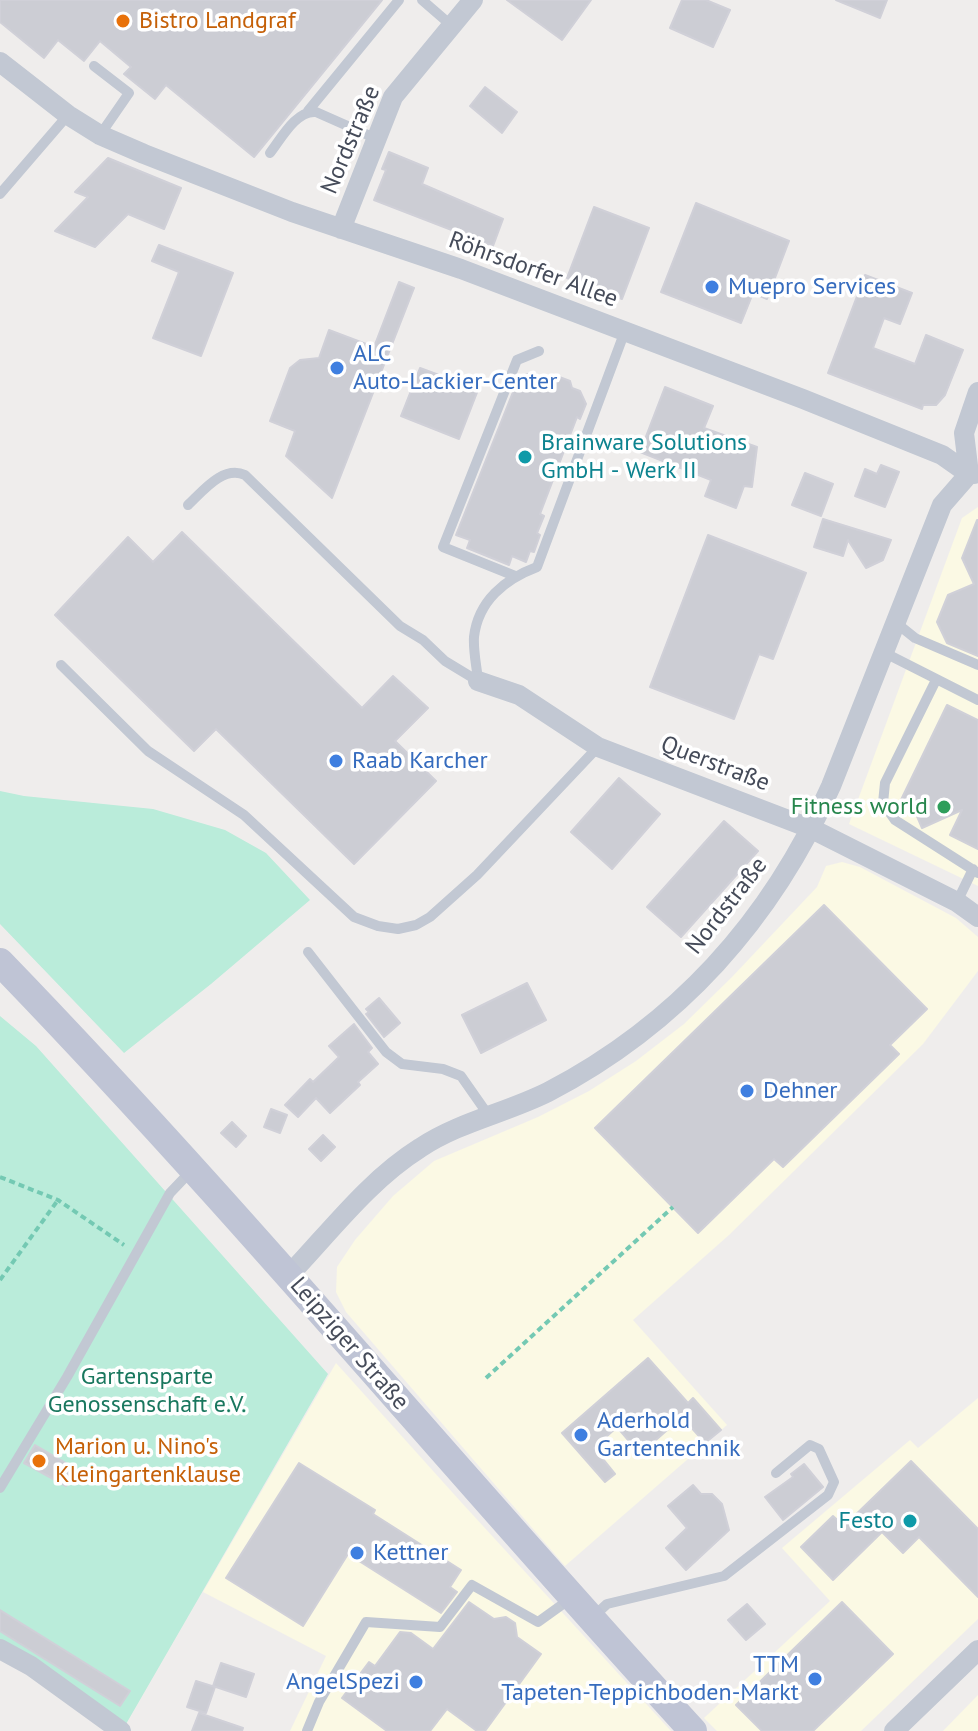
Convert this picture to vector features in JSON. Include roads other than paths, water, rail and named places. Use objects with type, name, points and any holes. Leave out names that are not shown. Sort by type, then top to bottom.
[{"type":"main road","name":"Leipziger Straße","points":[[0,962],[289,1275],[571,1597],[693,1731]]},
{"type":"street","name":"Nordstraße","points":[[341,229],[393,97],[473,0]]},
{"type":"street","name":"Röhrsdorfer Allee","points":[[0,62],[68,115],[100,135],[292,212],[461,269],[625,331],[942,455],[973,474]]},
{"type":"street","points":[[973,474],[964,433],[978,392]]},
{"type":"street","name":"Nordstraße","points":[[289,1275],[392,1169],[439,1136],[547,1092],[661,1019],[718,964],[769,901],[812,829],[942,505],[973,474]]},
{"type":"street","name":"Querstraße","points":[[478,681],[519,695],[598,747],[812,829],[957,902],[978,917]]},
{"type":"street","points":[[0,1649],[31,1666],[121,1731]]},
{"type":"street","points":[[894,1731],[978,1650]]},
{"type":"lane","points":[[270,153],[399,0]]},
{"type":"lane","points":[[422,0],[452,26]]},
{"type":"lane","points":[[94,66],[129,93],[100,135]]},
{"type":"lane","points":[[308,111],[377,139]]},
{"type":"lane","points":[[0,194],[68,115]]},
{"type":"lane","points":[[478,681],[474,638],[482,610],[492,594],[515,576],[537,567],[625,331]]},
{"type":"lane","points":[[515,576],[443,547],[517,360],[539,351]]},
{"type":"lane","points":[[188,505],[220,477],[230,472],[245,475],[400,626],[423,640],[445,661],[478,681]]},
{"type":"lane","points":[[895,622],[915,638],[978,665]]},
{"type":"lane","points":[[883,652],[978,700]]},
{"type":"lane","points":[[61,665],[148,751],[244,815],[354,917],[378,926],[407,927],[430,917],[477,875],[598,747]]},
{"type":"lane","points":[[936,680],[885,783],[883,803],[895,820],[975,871],[957,902]]},
{"type":"lane","points":[[308,952],[386,1052],[402,1064],[443,1069],[461,1076],[489,1116]]},
{"type":"lane","points":[[0,1488],[67,1377],[170,1193],[192,1169]]},
{"type":"lane","points":[[591,1618],[607,1604],[724,1576],[828,1495],[834,1482],[819,1449],[810,1445],[776,1473]]},
{"type":"lane","points":[[307,1731],[319,1702],[366,1622],[440,1627],[472,1585],[538,1622],[571,1597]]},
{"type":"place","name":"Bistro Landgraf","points":[[123,21]]},
{"type":"place","name":"Muepro Services","points":[[712,287]]},
{"type":"place","name":"ALC Auto-Lackier-Center","points":[[337,368]]},
{"type":"place","name":"Brainware Solutions GmbH - Werk II","points":[[525,457]]},
{"type":"place","name":"Raab Karcher","points":[[336,761]]},
{"type":"place","name":"Fitness world","points":[[944,807]]},
{"type":"place","name":"Dehner","points":[[747,1091]]},
{"type":"place","name":"Aderhold Gartentechnik","points":[[581,1435]]},
{"type":"place","name":"Marion u. Nino's Kleingartenklause","points":[[39,1461]]},
{"type":"place","name":"Festo","points":[[910,1521]]},
{"type":"place","name":"Kettner","points":[[357,1553]]},
{"type":"place","name":"TTM Tapeten-Teppichboden-Markt","points":[[815,1679]]},
{"type":"place","name":"AngelSpezi","points":[[416,1682]]},
{"type":"park label","name":"Gartensparte Genossenschaft e.V.","points":[[147,1391]]}]
